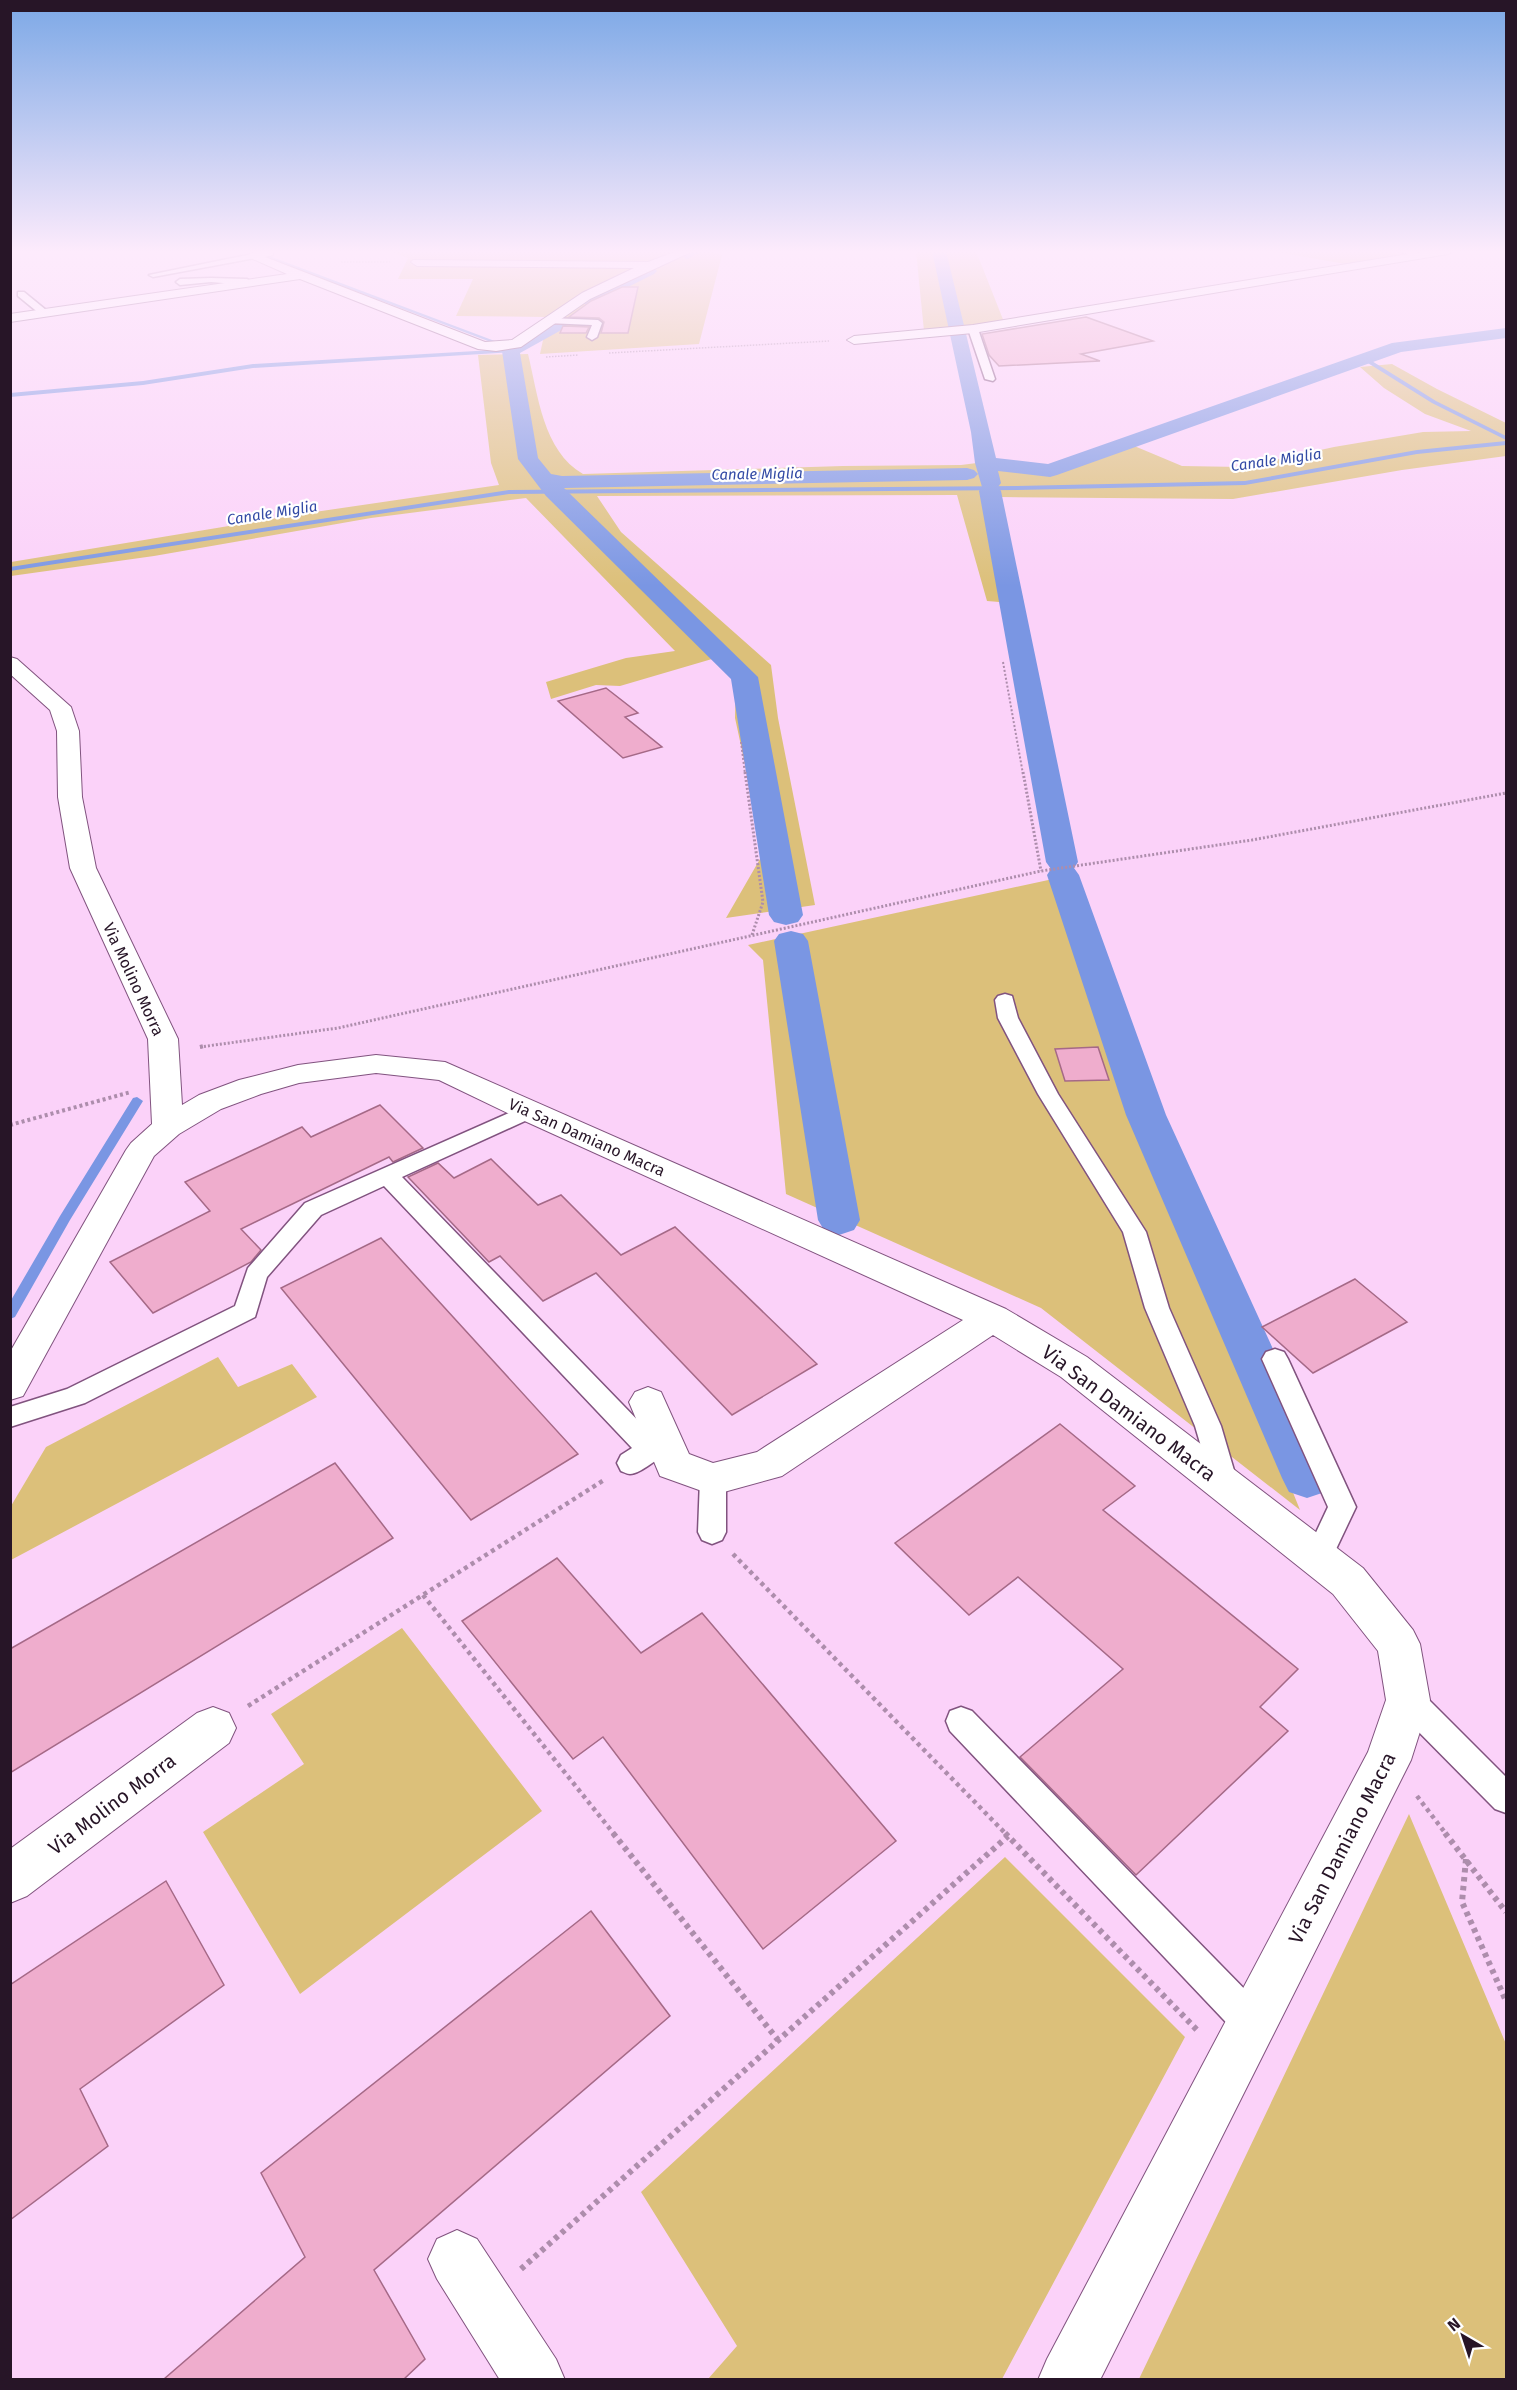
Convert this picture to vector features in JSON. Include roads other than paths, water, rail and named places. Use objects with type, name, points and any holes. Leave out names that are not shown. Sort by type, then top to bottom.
[{"type":"street","name":"Via Molino Morra","points":[[10,663],[60,707],[68,731],[69,797],[83,868],[163,1039],[168,1127]]},
{"type":"street","name":"Via San Damiano Macra","points":[[168,1127],[210,1102],[250,1087],[297,1074],[376,1064],[445,1071],[529,1111],[993,1318],[1074,1367],[1348,1581],[1398,1644],[1408,1700],[1389,1760],[1068,2379]]},
{"type":"street","points":[[10,1386],[142,1150],[168,1127]]},
{"type":"street","points":[[648,1402],[648,1451],[674,1465],[713,1479],[768,1465],[993,1318]]},
{"type":"street","name":"Via Molino Morra","points":[[10,1879],[213,1728]]},
{"type":"street","points":[[471,2280],[535,2379]]},
{"type":"lane","points":[[983,363],[990,379]]},
{"type":"lane","points":[[1005,1000],[1008,1018],[1048,1094],[1134,1232],[1157,1308],[1208,1426],[1226,1486]]},
{"type":"lane","points":[[10,1417],[76,1396],[246,1311],[256,1274],[313,1209],[529,1111]]},
{"type":"lane","points":[[387,1175],[648,1451]]},
{"type":"lane","points":[[1275,1359],[1342,1507],[1318,1558]]},
{"type":"lane","points":[[712,1532],[713,1479]]},
{"type":"lane","points":[[1408,1700],[1506,1798]]},
{"type":"lane","points":[[961,1721],[1253,2024]]},
{"type":"waterway","points":[[10,395],[143,383],[253,366],[313,363]]},
{"type":"waterway","points":[[513,363],[528,459],[544,479]]},
{"type":"waterway","points":[[964,363],[987,463]]},
{"type":"waterway","points":[[987,463],[1050,471],[1354,363]]},
{"type":"waterway","points":[[1370,363],[1434,402],[1506,438]]},
{"type":"waterway","name":"Canale Miglia","points":[[10,569],[509,492],[1017,488],[1245,483],[1417,452],[1506,443]]},
{"type":"waterway","points":[[987,463],[990,483]]},
{"type":"waterway","points":[[544,479],[562,482],[967,474]]},
{"type":"waterway","points":[[544,479],[744,677],[786,915]]},
{"type":"waterway","points":[[990,491],[1062,862]]},
{"type":"waterway","points":[[1063,875],[1146,1115],[1307,1478]]},
{"type":"waterway","points":[[791,941],[839,1220]]},
{"type":"waterway","points":[[10,1314],[64,1219],[137,1101]]}]
